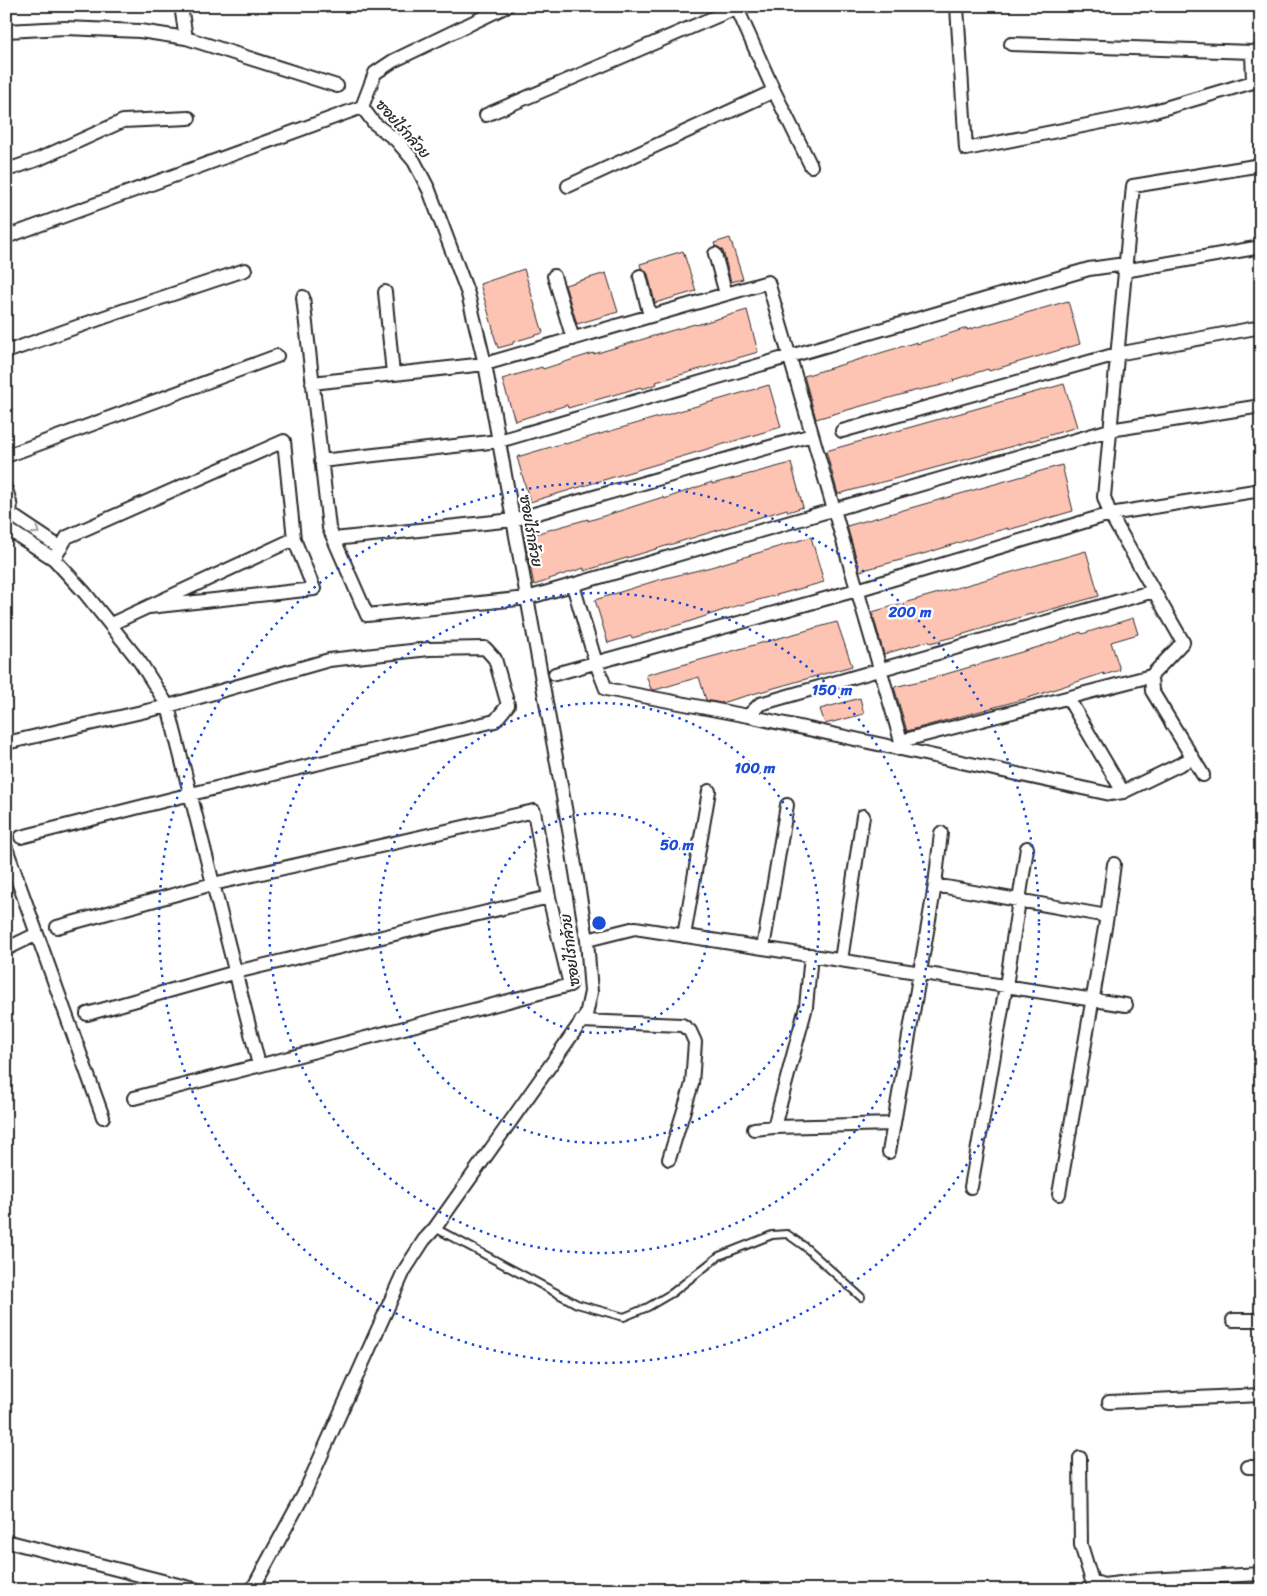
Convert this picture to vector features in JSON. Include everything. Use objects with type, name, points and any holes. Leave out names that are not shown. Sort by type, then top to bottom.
[{"type":"street","points":[[180,6],[186,38]]},
{"type":"street","points":[[6,238],[362,107],[375,73],[393,61],[507,6]]},
{"type":"street","points":[[957,6],[966,148],[1148,113],[1253,82],[1256,51],[1011,44]]},
{"type":"street","points":[[486,115],[736,7],[811,166]]},
{"type":"street","points":[[6,30],[84,28],[140,31],[186,38],[337,86]]},
{"type":"street","points":[[568,186],[774,91]]},
{"type":"street","name":"ซอยไร่กล้วย","points":[[252,1590],[304,1494],[404,1271],[424,1240],[586,1014],[591,992],[587,940],[571,841],[485,364],[468,294],[428,190],[414,162],[396,140],[374,123],[362,107]]},
{"type":"street","points":[[6,167],[13,168],[39,159],[123,121],[189,118]]},
{"type":"street","points":[[900,745],[1151,676],[1183,642],[1110,514],[1104,497],[1132,186],[1261,165]]},
{"type":"street","points":[[322,461],[499,442],[1089,269],[1124,267],[1261,247]]},
{"type":"street","points":[[715,254],[726,294]]},
{"type":"street","points":[[6,352],[245,270]]},
{"type":"street","points":[[554,276],[574,338]]},
{"type":"street","points":[[640,276],[650,316]]},
{"type":"street","points":[[312,383],[485,364],[768,282],[880,669],[900,745]]},
{"type":"street","points":[[385,292],[393,374]]},
{"type":"street","points":[[303,297],[329,528],[368,615],[527,598],[1110,430],[1261,406]]},
{"type":"street","points":[[842,431],[1117,354],[1261,327]]},
{"type":"street","points":[[6,456],[277,356]]},
{"type":"street","points":[[334,539],[513,520],[812,435]]},
{"type":"street","points":[[54,559],[67,537],[284,441],[294,539],[314,589],[149,607]]},
{"type":"street","points":[[6,490],[11,504],[8,519],[61,548]]},
{"type":"street","points":[[555,674],[857,590],[1110,514],[1261,490]]},
{"type":"street","points":[[6,528],[54,559],[111,624],[140,662],[168,706],[259,1065]]},
{"type":"street","points":[[111,624],[294,539]]},
{"type":"street","points":[[573,585],[596,663],[606,689],[900,745],[1110,794],[1123,792],[1193,758]]},
{"type":"street","points":[[748,716],[760,704],[1154,591]]},
{"type":"street","points":[[6,743],[168,706],[329,660],[428,650],[485,648],[495,658],[508,705],[495,721],[21,837]]},
{"type":"street","points":[[1151,676],[1152,691],[1203,775]]},
{"type":"street","points":[[1068,698],[1123,792]]},
{"type":"street","points":[[684,936],[709,791]]},
{"type":"street","points":[[763,948],[786,804]]},
{"type":"street","points":[[57,927],[213,884],[534,811],[549,897],[570,985],[134,1098]]},
{"type":"street","points":[[841,960],[863,816]]},
{"type":"street","points":[[890,1152],[935,885],[941,833]]},
{"type":"street","points":[[6,848],[103,1117]]},
{"type":"street","points":[[971,1187],[1006,986],[1026,848]]},
{"type":"street","points":[[1058,1194],[1107,916],[1114,864]]},
{"type":"street","points":[[935,885],[1107,916]]},
{"type":"street","points":[[87,1014],[236,972],[549,897]]},
{"type":"street","points":[[587,940],[636,928],[1126,1005]]},
{"type":"street","points":[[6,949],[38,934]]},
{"type":"street","points":[[774,1127],[806,1007],[812,956]]},
{"type":"street","points":[[581,1021],[682,1025],[690,1031],[695,1042],[692,1084],[669,1159]]},
{"type":"street","points":[[754,1129],[894,1124]]},
{"type":"street","points":[[1233,1320],[1261,1320]]},
{"type":"street","points":[[1109,1402],[1261,1395]]},
{"type":"street","points":[[1080,1458],[1081,1546],[1092,1581],[1103,1585],[1147,1580],[1186,1584],[1261,1574]]},
{"type":"street","points":[[6,1541],[198,1590]]},
{"type":"lane","points":[[434,1228],[577,1304],[624,1317],[672,1294],[719,1256],[772,1235],[787,1234],[804,1246],[861,1297]]},
{"type":"building","points":[[730,238],[743,279],[731,282],[723,251],[715,246],[714,243]]},
{"type":"building","points":[[683,251],[696,291],[655,303],[648,274],[641,268],[640,264]]},
{"type":"building","points":[[524,269],[543,333],[498,348],[480,284]]},
{"type":"building","points":[[606,273],[618,312],[577,324],[565,285]]},
{"type":"building","points":[[1068,301],[1080,344],[989,371],[988,369],[938,386],[816,419],[804,376],[917,342],[917,344],[967,328],[967,330]]},
{"type":"building","points":[[747,310],[758,352],[656,382],[657,384],[642,389],[641,387],[568,408],[567,405],[515,421],[502,379]]},
{"type":"building","points":[[1064,384],[1077,427],[838,494],[826,451]]},
{"type":"building","points":[[769,385],[781,427],[530,502],[517,457]]},
{"type":"building","points":[[791,463],[803,507],[788,512],[787,509],[584,571],[584,568],[534,585],[524,537],[588,519],[588,521],[663,497],[664,499],[712,482],[712,484]]},
{"type":"building","points":[[1062,465],[1073,511],[860,571],[847,526]]},
{"type":"building","points":[[811,537],[824,582],[733,607],[682,624],[608,643],[595,600],[658,580],[711,567]]},
{"type":"building","points":[[1086,551],[1099,596],[957,636],[930,643],[929,641],[884,654],[872,612]]},
{"type":"building","points":[[1133,618],[1138,634],[1111,642],[1120,670],[1104,675],[1104,673],[1028,698],[907,731],[894,687],[929,679]]},
{"type":"building","points":[[837,622],[852,666],[721,703],[706,700],[699,677],[655,690],[651,689],[646,675]]},
{"type":"building","points":[[860,698],[864,714],[825,724],[820,709]]}]
